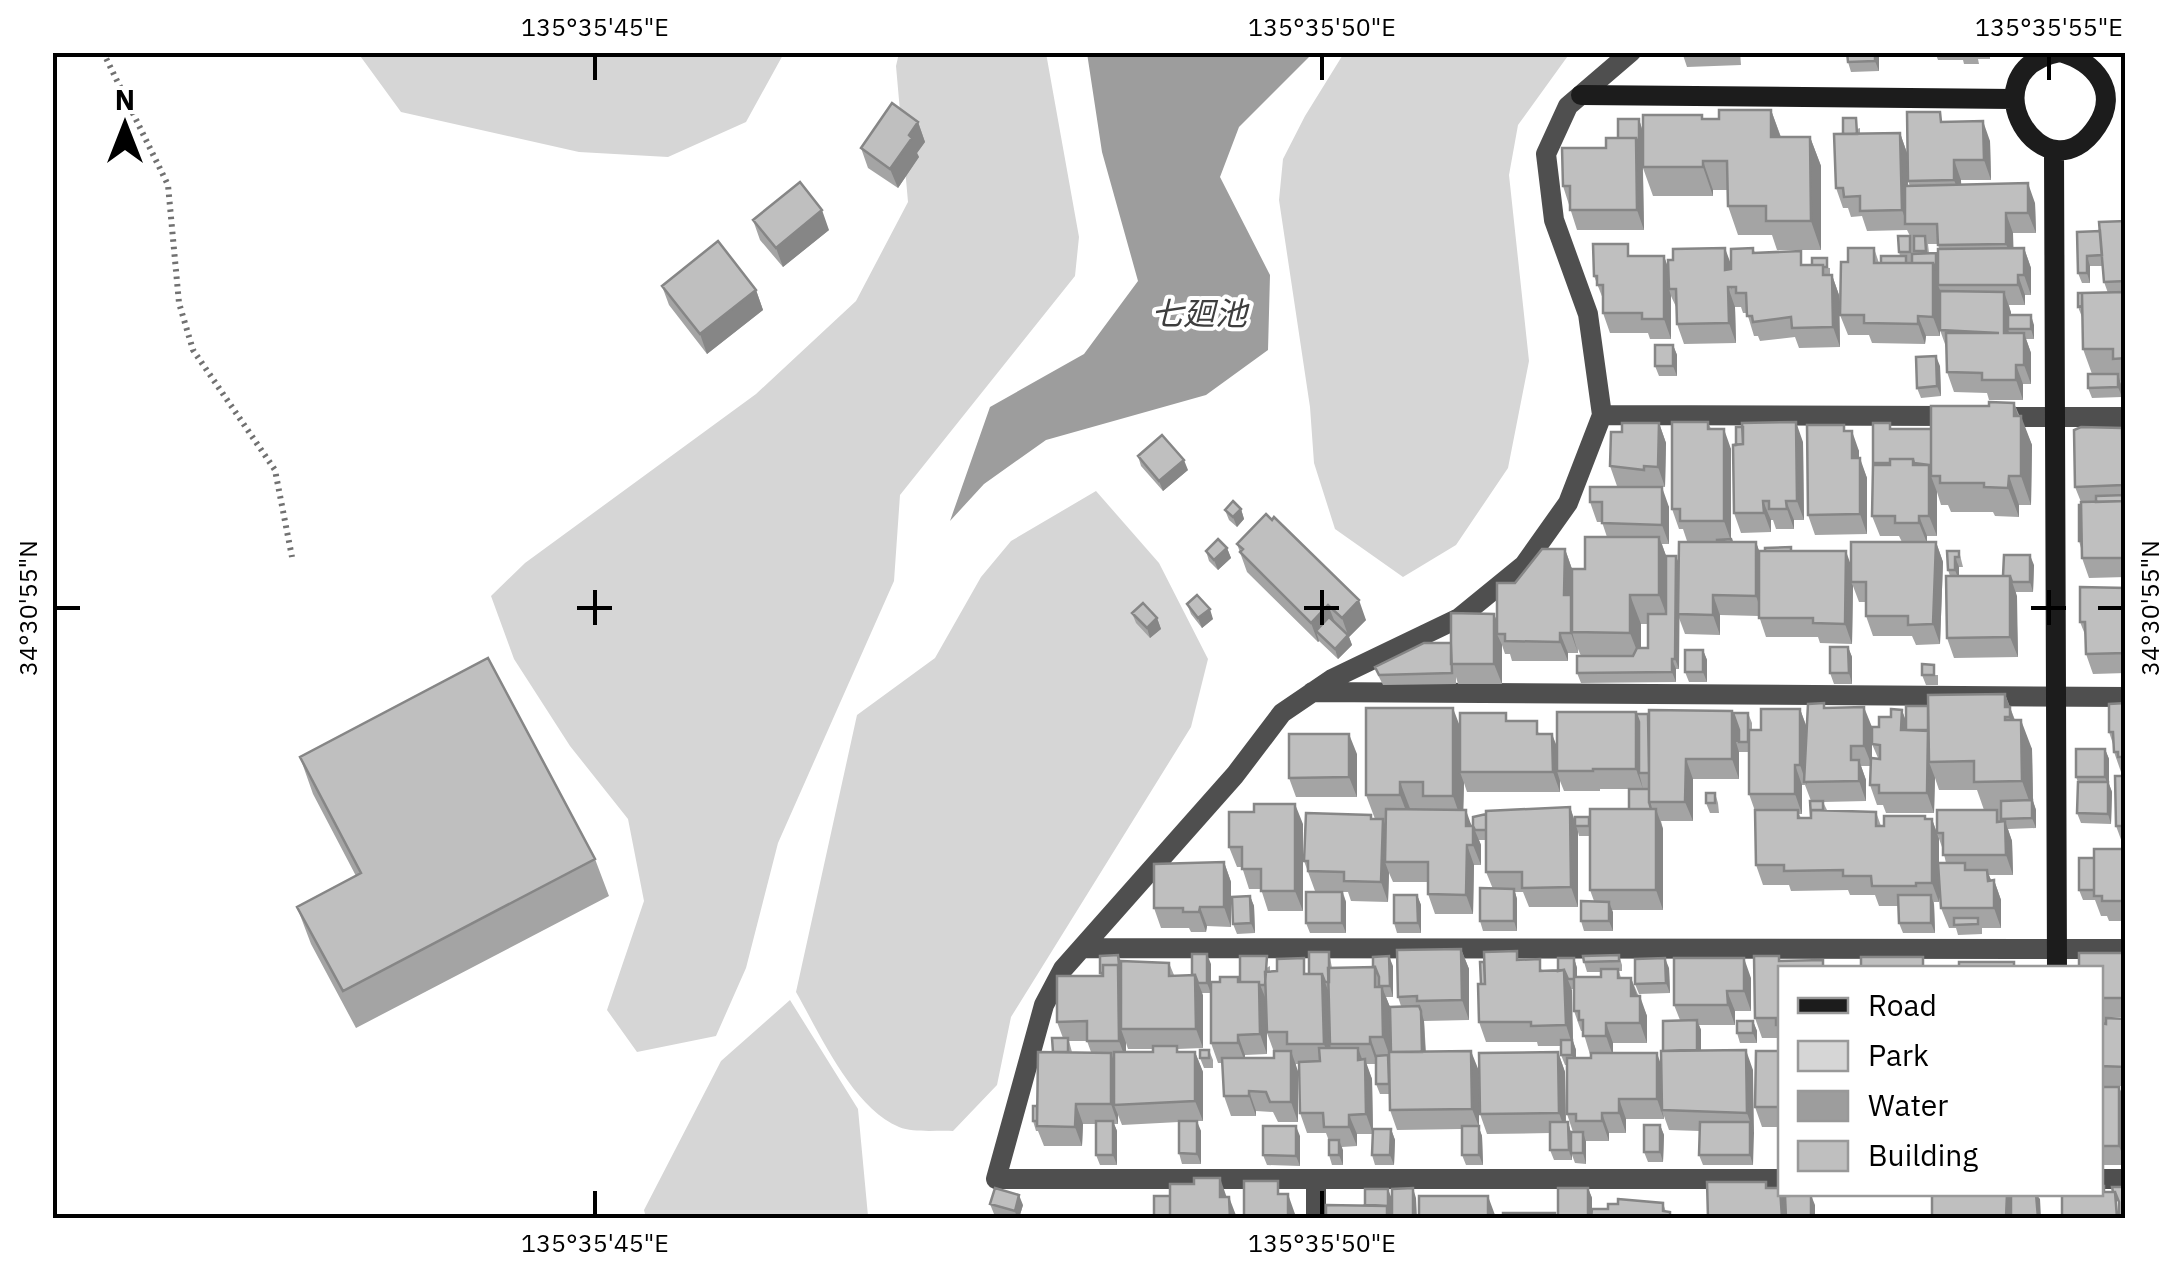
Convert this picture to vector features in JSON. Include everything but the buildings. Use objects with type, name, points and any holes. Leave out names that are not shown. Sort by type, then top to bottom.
[{"type":"street","points":[[1631,52],[1568,106],[1546,154],[1554,220],[1588,314],[1602,416],[1568,503],[1524,565],[1459,618],[1332,678],[1282,713],[1234,775],[1064,969],[1044,1006],[996,1179],[1778,1179]]},
{"type":"street","points":[[2060,52],[2092,67],[2116,98],[2092,134],[2075,146],[2054,150],[2038,144],[2024,131],[2015,116],[2014,99],[2029,68],[2044,56],[2060,52]]},
{"type":"street","points":[[1581,95],[2014,99]]},
{"type":"street","points":[[2054,150],[2057,958]]},
{"type":"street","points":[[1602,416],[2126,417]]},
{"type":"street","points":[[1312,692],[2126,697]]},
{"type":"street","points":[[1082,948],[2057,958],[2126,948]]},
{"type":"street","points":[[1316,1179],[1316,1218]]},
{"type":"path","points":[[103,52],[168,185],[179,304],[194,350],[275,470],[292,557]]},
{"type":"green space","points":[[358,53],[784,53],[746,122],[668,157],[579,152],[401,112]]},
{"type":"green space","points":[[899,53],[1046,53],[1079,237],[1075,276],[900,495],[894,581],[778,843],[746,968],[716,1036],[637,1052],[607,1010],[644,901],[628,819],[570,746],[514,659],[491,596],[525,563],[756,394],[856,301],[908,202],[896,66]]},
{"type":"green space","points":[[1344,53],[1570,53],[1518,125],[1509,175],[1529,361],[1508,468],[1456,545],[1403,577],[1335,529],[1314,463],[1310,407],[1279,200],[1283,159]]},
{"type":"green space","points":[[1096,491],[1159,563],[1208,659],[1191,727],[1011,1017],[997,1085],[953,1131],[905,1129],[882,1117],[852,1087],[796,992],[857,715],[935,658],[981,577],[1011,541]]},
{"type":"green space","points":[[790,1000],[858,1109],[868,1216],[888,1218],[646,1218],[644,1210],[721,1061]]},
{"type":"water","name":"七廻池","points":[[1087,53],[1313,53],[1239,127],[1220,177],[1270,275],[1268,350],[1206,395],[1046,440],[984,484],[950,521],[990,407],[1084,354],[1138,281],[1102,152]]}]
